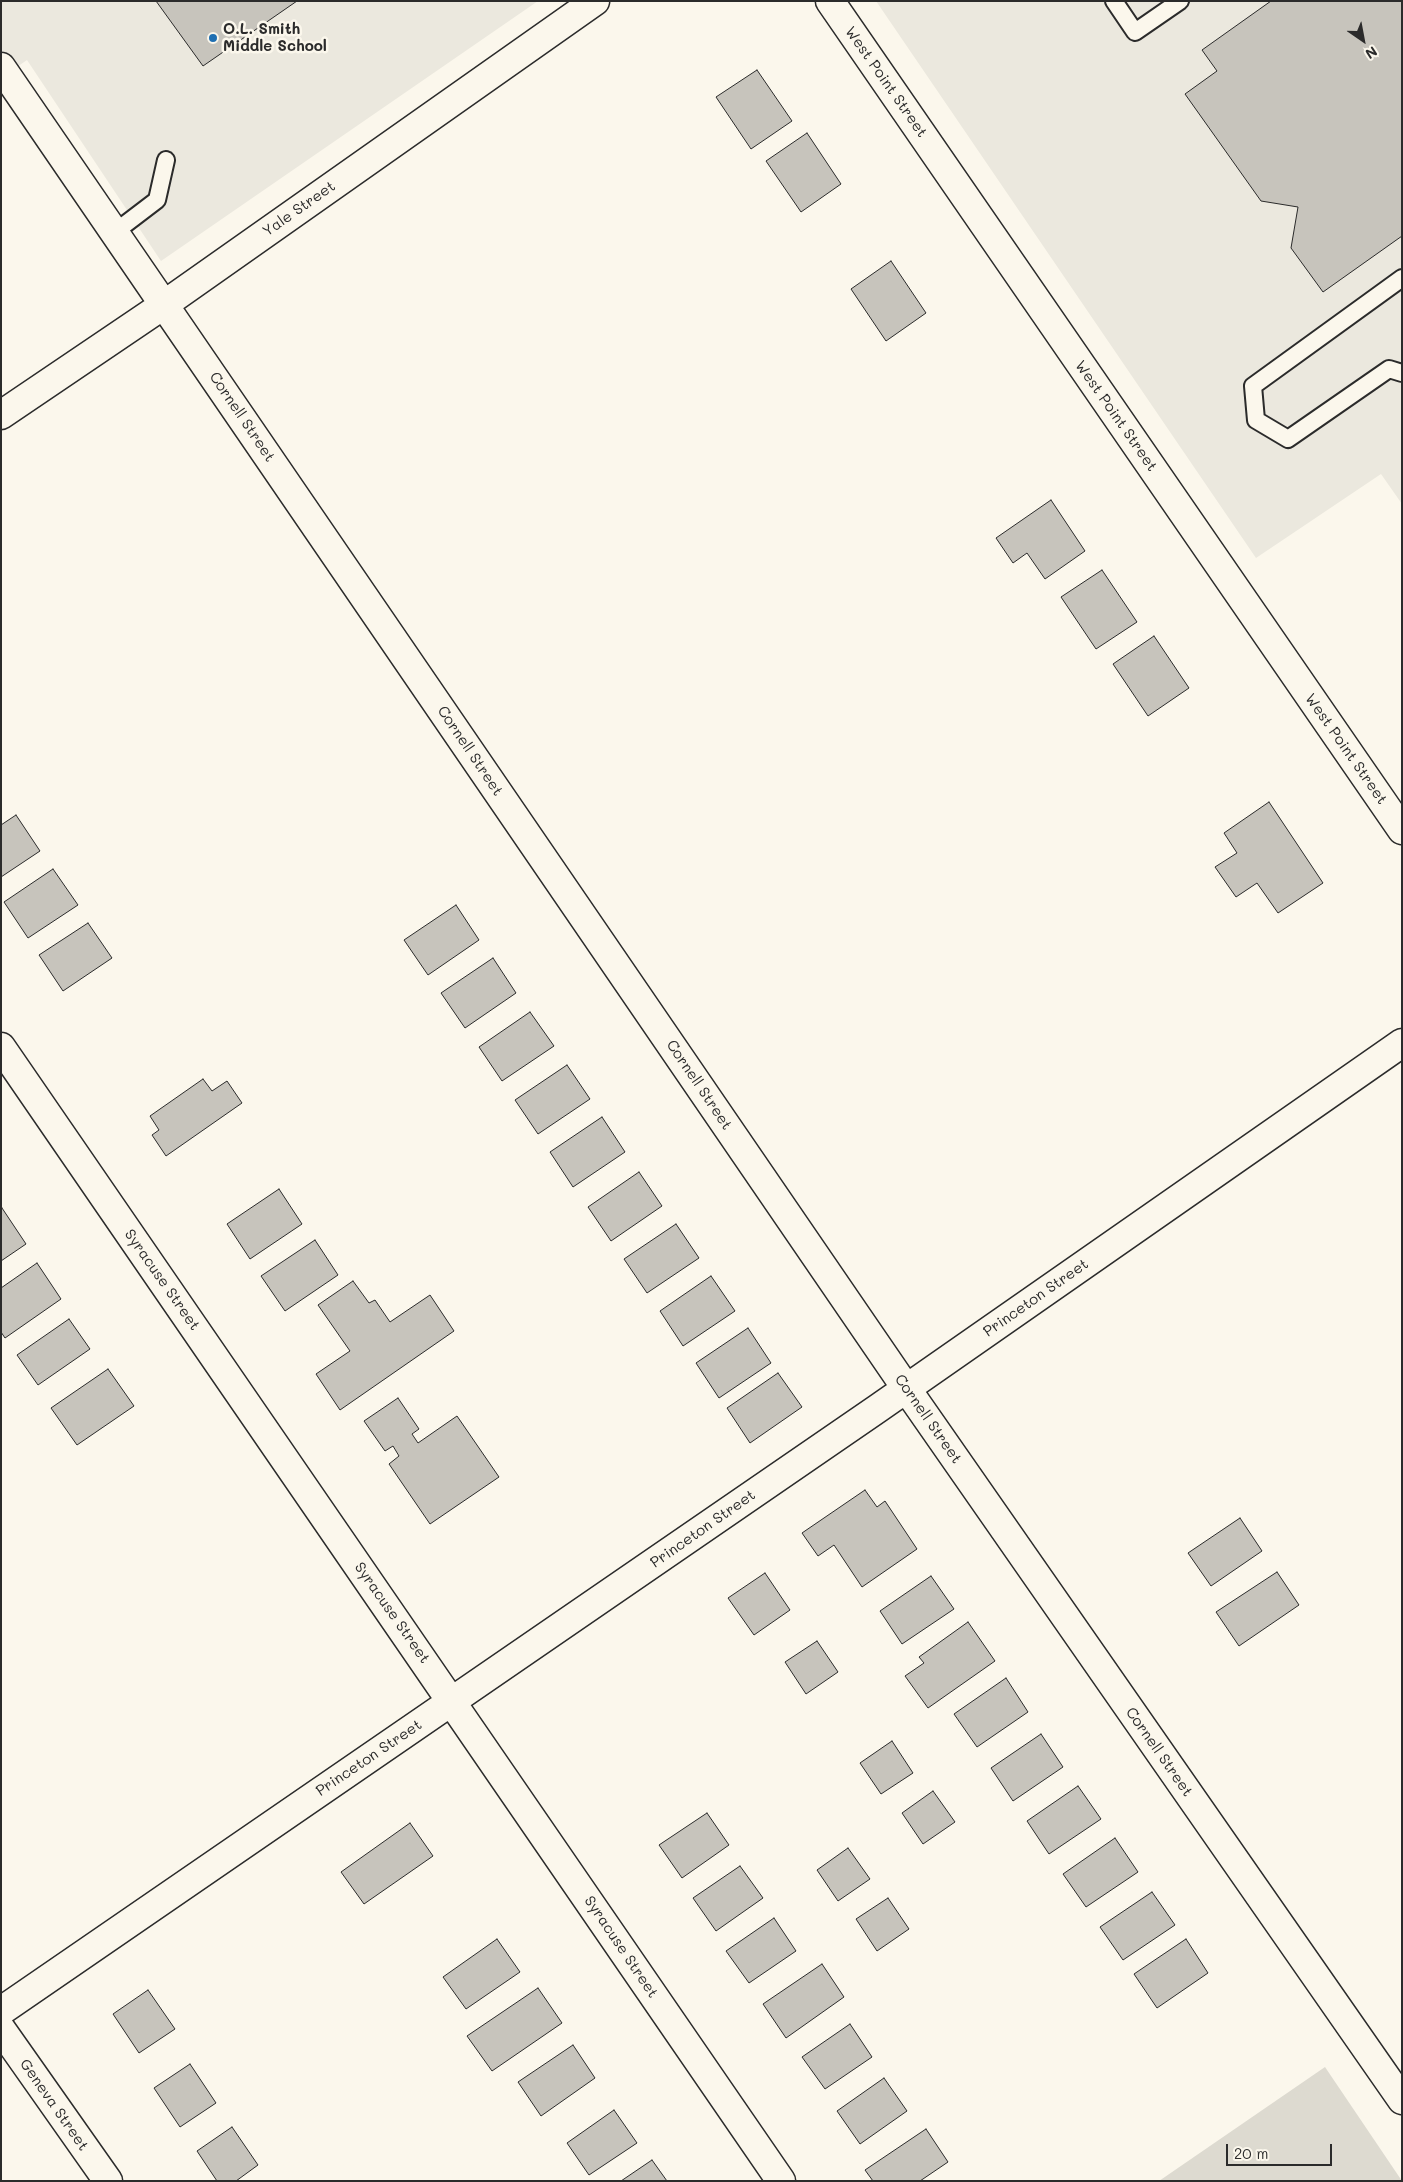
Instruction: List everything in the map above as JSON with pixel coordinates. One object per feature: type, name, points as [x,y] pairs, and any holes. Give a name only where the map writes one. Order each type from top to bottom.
[{"type":"street","name":"Yale Street","points":[[1,415],[165,304],[595,1]]},
{"type":"street","name":"West Point Street","points":[[830,1],[1402,830]]},
{"type":"street","name":"Cornell Street","points":[[1,67],[906,1388],[1402,2100]]},
{"type":"street","name":"Princeton Street","points":[[1,2011],[906,1388],[1402,1043]]},
{"type":"street","name":"Syracuse Street","points":[[1,1047],[782,2181]]},
{"type":"street","name":"Geneva Street","points":[[1,2029],[108,2181]]},
{"type":"lane","points":[[1114,1],[1135,32],[1180,1]]},
{"type":"lane","points":[[114,232],[157,200],[166,160]]},
{"type":"lane","points":[[1402,278],[1254,386],[1256,420],[1288,439],[1389,369],[1402,373]]},
{"type":"shaded area","points":[[1,1],[538,1],[161,261],[27,60],[1,78]]},
{"type":"shaded area","points":[[876,1],[1402,1],[1402,504],[1381,474],[1256,558]]},
{"type":"shaded area","points":[[1325,2067],[1402,2181],[1159,2181]]},
{"type":"building","name":"O.L. Smith Middle School","points":[[156,1],[297,1],[203,66]]},
{"type":"building","points":[[1271,1],[1402,1],[1402,236],[1323,292],[1291,248],[1298,207],[1261,201],[1185,94],[1217,71],[1202,50]]},
{"type":"building","points":[[757,70],[792,121],[751,149],[716,97]]},
{"type":"building","points":[[807,133],[841,184],[801,212],[766,161]]},
{"type":"building","points":[[891,261],[926,313],[886,341],[851,289]]},
{"type":"building","points":[[1051,500],[1085,551],[1045,579],[1027,553],[1013,563],[996,538]]},
{"type":"building","points":[[1102,570],[1137,622],[1096,649],[1061,597]]},
{"type":"building","points":[[1154,636],[1189,688],[1148,716],[1113,664]]},
{"type":"building","points":[[1269,802],[1323,883],[1278,913],[1257,883],[1236,897],[1215,867],[1237,853],[1224,833]]},
{"type":"building","points":[[16,815],[40,851],[1,877],[1,825]]},
{"type":"building","points":[[53,869],[78,905],[28,938],[4,902]]},
{"type":"building","points":[[456,905],[479,940],[428,975],[404,940]]},
{"type":"building","points":[[88,923],[112,958],[63,991],[39,955]]},
{"type":"building","points":[[493,958],[516,993],[465,1028],[441,993]]},
{"type":"building","points":[[530,1012],[554,1046],[502,1081],[479,1047]]},
{"type":"building","points":[[567,1065],[590,1099],[538,1134],[515,1100]]},
{"type":"building","points":[[203,1079],[212,1091],[227,1081],[242,1103],[166,1156],[152,1135],[159,1130],[150,1116]]},
{"type":"building","points":[[602,1117],[625,1152],[573,1187],[550,1152]]},
{"type":"building","points":[[639,1172],[662,1206],[611,1241],[588,1207]]},
{"type":"building","points":[[279,1189],[302,1224],[250,1259],[227,1224]]},
{"type":"building","points":[[1,1209],[26,1244],[1,1261]]},
{"type":"building","points":[[676,1224],[699,1258],[647,1293],[624,1259]]},
{"type":"building","points":[[315,1240],[338,1275],[285,1311],[261,1276]]},
{"type":"building","points":[[37,1263],[61,1299],[5,1338],[1,1332],[1,1288]]},
{"type":"building","points":[[711,1276],[735,1311],[683,1346],[660,1311]]},
{"type":"building","points":[[353,1281],[369,1303],[375,1300],[390,1322],[430,1295],[454,1331],[340,1410],[316,1374],[350,1351],[318,1305]]},
{"type":"building","points":[[69,1319],[90,1349],[38,1385],[17,1355]]},
{"type":"building","points":[[748,1328],[771,1363],[719,1398],[696,1363]]},
{"type":"building","points":[[108,1369],[134,1406],[77,1445],[51,1408]]},
{"type":"building","points":[[778,1373],[802,1407],[750,1443],[727,1408]]},
{"type":"building","points":[[398,1398],[419,1429],[412,1434],[418,1443],[457,1416],[499,1477],[430,1524],[389,1464],[399,1456],[393,1446],[385,1451],[364,1421]]},
{"type":"building","points":[[865,1490],[877,1507],[885,1501],[917,1549],[862,1587],[834,1545],[818,1556],[802,1533]]},
{"type":"building","points":[[1240,1518],[1262,1551],[1211,1586],[1188,1553]]},
{"type":"building","points":[[1277,1572],[1299,1605],[1239,1646],[1216,1612]]},
{"type":"building","points":[[765,1573],[790,1610],[754,1635],[728,1598]]},
{"type":"building","points":[[931,1576],[954,1609],[902,1644],[880,1611]]},
{"type":"building","points":[[968,1622],[995,1661],[928,1708],[905,1676],[924,1663],[919,1657]]},
{"type":"building","points":[[817,1641],[838,1672],[806,1694],[785,1662]]},
{"type":"building","points":[[1006,1678],[1028,1712],[977,1747],[954,1714]]},
{"type":"building","points":[[1041,1734],[1063,1767],[1013,1801],[991,1768]]},
{"type":"building","points":[[892,1741],[913,1773],[881,1794],[860,1763]]},
{"type":"building","points":[[1078,1786],[1101,1819],[1049,1854],[1027,1821]]},
{"type":"building","points":[[933,1791],[955,1822],[923,1844],[902,1813]]},
{"type":"building","points":[[707,1813],[729,1845],[682,1878],[659,1845]]},
{"type":"building","points":[[410,1823],[433,1856],[364,1904],[341,1872]]},
{"type":"building","points":[[1115,1838],[1138,1872],[1086,1907],[1063,1874]]},
{"type":"building","points":[[848,1848],[870,1879],[838,1901],[817,1870]]},
{"type":"building","points":[[740,1866],[763,1898],[716,1931],[693,1898]]},
{"type":"building","points":[[1152,1892],[1175,1925],[1123,1960],[1100,1927]]},
{"type":"building","points":[[888,1898],[909,1929],[877,1951],[856,1919]]},
{"type":"building","points":[[774,1918],[796,1951],[749,1983],[726,1951]]},
{"type":"building","points":[[497,1939],[520,1972],[466,2009],[443,1977]]},
{"type":"building","points":[[1186,1939],[1208,1973],[1157,2008],[1134,1974]]},
{"type":"building","points":[[822,1964],[844,1997],[786,2038],[763,2004]]},
{"type":"building","points":[[538,1988],[562,2023],[492,2071],[467,2036]]},
{"type":"building","points":[[148,1990],[175,2029],[139,2053],[113,2014]]},
{"type":"building","points":[[850,2024],[872,2057],[825,2089],[802,2057]]},
{"type":"building","points":[[573,2045],[595,2078],[541,2116],[518,2082]]},
{"type":"building","points":[[190,2064],[216,2103],[180,2127],[154,2088]]},
{"type":"building","points":[[884,2078],[907,2111],[860,2144],[837,2111]]},
{"type":"building","points":[[614,2110],[637,2143],[589,2175],[567,2143]]},
{"type":"building","points":[[232,2127],[258,2165],[236,2181],[217,2181],[197,2151]]},
{"type":"building","points":[[926,2129],[948,2162],[920,2181],[873,2181],[865,2170]]},
{"type":"building","points":[[652,2160],[667,2181],[621,2181]]},
{"type":"place","name":"O.L. Smith Middle School","points":[[213,38]]}]
